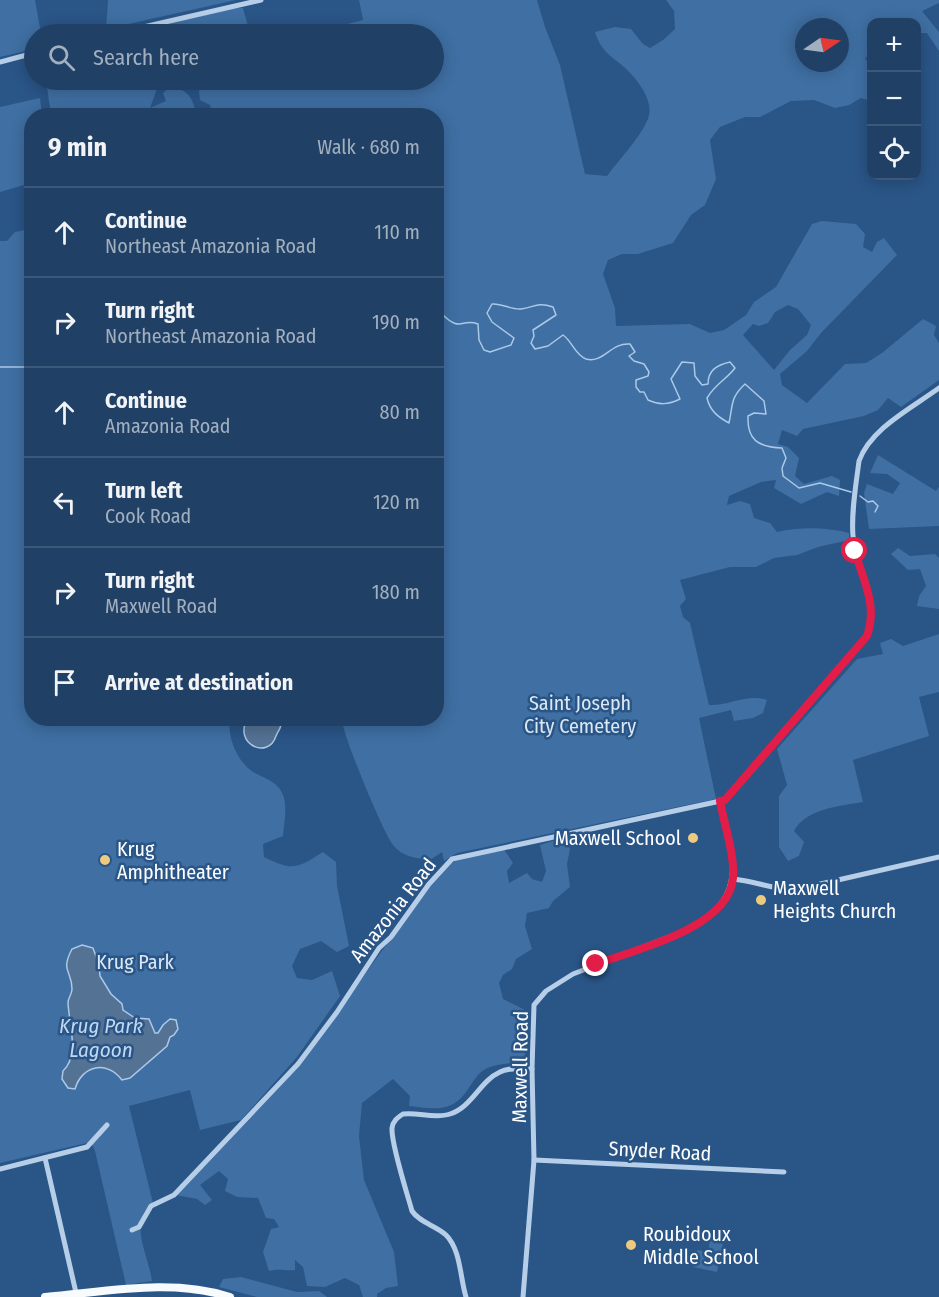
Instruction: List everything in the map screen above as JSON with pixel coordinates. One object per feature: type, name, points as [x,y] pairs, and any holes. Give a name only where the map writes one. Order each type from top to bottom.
[{"type":"main road","points":[[45,1297],[77,1296],[145,1288],[203,1291],[230,1297]]},
{"type":"street","points":[[157,24],[261,0]]},
{"type":"street","points":[[0,62],[24,56]]},
{"type":"street","points":[[939,388],[882,430],[862,452],[857,474],[853,534],[855,551],[869,593],[873,614],[867,636],[766,754],[725,800],[720,801],[733,879],[752,880],[772,888],[794,890],[939,856]]},
{"type":"street","name":"Amazonia Road","points":[[132,1230],[139,1227],[151,1206],[174,1195],[298,1064],[337,1012],[379,948],[391,937],[429,884],[452,859],[720,801]]},
{"type":"street","name":"Maxwell Road","points":[[523,1297],[534,1160],[532,1069],[534,1005],[546,991],[573,974],[702,922],[721,905],[733,879]]},
{"type":"street","points":[[466,1297],[451,1242],[411,1211],[394,1144],[392,1126],[403,1114],[438,1116],[450,1114],[465,1106],[499,1072],[532,1069]]},
{"type":"street","points":[[0,1169],[87,1147],[107,1125]]},
{"type":"street","points":[[45,1158],[77,1296]]},
{"type":"street","name":"Snyder Road","points":[[534,1160],[784,1172]]},
{"type":"green space","points":[[0,0],[35,0],[39,24],[24,24],[24,51],[0,57]]},
{"type":"green space","points":[[108,0],[236,0],[128,24],[106,24]]},
{"type":"green space","name":"Saint Joseph City Cemetery","points":[[359,0],[537,0],[560,65],[585,174],[607,176],[643,129],[650,108],[646,95],[638,82],[603,48],[595,32],[615,27],[631,29],[643,44],[650,48],[675,29],[674,11],[666,0],[939,0],[939,3],[922,11],[939,32],[939,51],[927,33],[921,33],[921,18],[867,18],[867,57],[865,58],[867,61],[867,100],[861,98],[849,105],[835,108],[814,100],[791,101],[760,117],[745,117],[720,127],[710,140],[716,179],[705,205],[691,215],[673,243],[638,254],[622,254],[608,260],[603,274],[615,308],[616,326],[690,324],[710,333],[724,330],[746,315],[754,302],[776,287],[812,224],[822,221],[856,224],[865,234],[863,247],[872,252],[877,242],[884,238],[897,255],[821,333],[807,351],[780,374],[782,385],[807,403],[845,364],[866,363],[882,353],[923,319],[936,326],[934,335],[939,343],[939,380],[901,407],[888,398],[878,410],[864,416],[803,429],[797,436],[782,430],[778,444],[788,447],[799,458],[795,476],[804,484],[832,476],[840,480],[839,496],[827,492],[801,504],[774,488],[776,480],[761,482],[729,496],[727,505],[740,501],[750,504],[754,518],[770,523],[777,532],[803,529],[831,530],[849,533],[849,540],[818,547],[797,555],[774,558],[756,567],[730,567],[680,580],[686,599],[680,606],[683,617],[690,623],[709,705],[753,698],[767,700],[763,713],[753,718],[734,721],[731,710],[699,718],[716,799],[457,853],[444,861],[442,852],[430,860],[414,858],[393,845],[364,783],[344,726],[444,726],[444,108],[211,108],[210,105],[200,100],[199,91],[444,90],[444,24],[347,24],[363,20]],"holes":[[[788,305],[798,309],[811,325],[807,335],[790,350],[774,370],[743,335],[753,324],[759,326],[768,323],[775,312]]]},
{"type":"green space","points":[[243,8],[247,24],[165,24]]},
{"type":"green space","points":[[47,90],[156,90],[150,108],[50,108]]},
{"type":"green space","points":[[166,90],[182,90],[192,100],[195,108],[150,108],[166,101],[163,93]]},
{"type":"green space","points":[[40,98],[41,108],[24,108],[24,185],[0,192],[0,107]]},
{"type":"green space","name":"Krug Park","points":[[24,230],[24,726],[229,726],[234,748],[242,762],[253,772],[276,785],[284,798],[283,836],[263,844],[264,857],[282,865],[294,866],[323,852],[336,862],[337,886],[349,946],[337,952],[321,941],[300,949],[292,966],[297,978],[312,980],[332,971],[340,996],[297,1057],[241,1120],[200,1130],[190,1090],[129,1106],[153,1203],[145,1210],[140,1229],[152,1281],[126,1285],[91,1142],[0,1163],[0,241],[7,241],[15,232]]},
{"type":"green space","points":[[878,455],[936,491],[939,487],[939,526],[869,529],[864,493],[867,484],[893,494],[900,483],[887,474],[870,473]]},
{"type":"green space","points":[[898,548],[910,556],[935,554],[939,558],[939,609],[917,606],[919,596],[926,586],[920,569],[908,570],[891,554]]},
{"type":"green space","points":[[939,634],[939,692],[919,697],[929,736],[853,760],[863,802],[824,810],[806,818],[794,831],[804,842],[799,856],[788,861],[779,847],[779,796],[787,785],[777,749],[857,659],[883,654],[880,643],[891,639],[903,646]]},
{"type":"green space","points":[[565,837],[570,849],[567,864],[570,887],[553,901],[549,908],[527,913],[525,926],[532,949],[516,959],[512,969],[503,975],[499,983],[503,999],[527,1011],[525,1056],[520,1062],[484,1070],[463,1096],[445,1107],[409,1106],[410,1096],[393,1079],[362,1103],[359,1136],[364,1180],[394,1252],[398,1286],[386,1288],[377,1294],[377,1297],[363,1297],[359,1285],[345,1278],[325,1287],[307,1286],[303,1267],[295,1260],[295,1270],[269,1271],[263,1252],[271,1229],[279,1227],[274,1219],[266,1218],[258,1198],[237,1197],[225,1191],[228,1179],[219,1171],[200,1185],[212,1200],[205,1205],[197,1199],[176,1195],[300,1063],[427,889],[452,862],[503,848],[513,863],[507,871],[509,883],[527,873],[532,879],[542,882],[546,871],[540,845]]},
{"type":"green space","points":[[711,1235],[724,1238],[717,1272],[693,1267],[697,1250],[708,1252]]},
{"type":"green space","points":[[241,1277],[297,1292],[319,1291],[327,1297],[257,1297],[219,1287],[223,1279]]},
{"type":"water","points":[[280,726],[272,743],[259,748],[248,741],[244,735],[244,727]]},
{"type":"water","name":"Krug Park Lagoon","points":[[82,945],[93,948],[100,976],[111,994],[122,1004],[123,1010],[135,1018],[149,1019],[155,1033],[158,1033],[170,1019],[176,1020],[178,1029],[170,1037],[167,1046],[130,1078],[122,1080],[109,1070],[96,1068],[83,1075],[75,1089],[68,1088],[62,1079],[63,1071],[71,1057],[72,1048],[68,1003],[72,983],[67,962],[72,949]]},
{"type":"waterway","points":[[444,316],[457,324],[478,324],[479,340],[484,350],[490,352],[511,345],[514,338],[492,322],[487,313],[492,304],[517,309],[540,305],[553,307],[556,315],[533,330],[534,336],[531,343],[535,349],[548,346],[563,335],[582,357],[592,360],[618,346],[630,344],[635,352],[629,356],[634,361],[644,364],[649,372],[648,376],[636,380],[636,387],[640,392],[644,392],[648,400],[660,403],[680,399],[671,379],[682,362],[694,363],[695,376],[702,385],[708,384],[708,379],[714,369],[730,362],[735,368],[707,398],[715,413],[729,423],[734,398],[745,384],[764,401],[766,414],[754,413],[748,416],[752,436],[760,444],[782,448],[786,458],[782,468],[783,476],[799,488],[820,483],[851,492]]},
{"type":"waterway","points":[[0,367],[24,367]]},
{"type":"waterway","points":[[860,496],[868,502],[873,501],[878,506],[875,512]]},
{"type":"place","name":"Maxwell School","points":[[693,838]]},
{"type":"place","name":"Krug Amphitheater","points":[[105,860]]},
{"type":"place","name":"Maxwell Heights Church","points":[[761,900]]},
{"type":"place","name":"Roubidoux Middle School","points":[[631,1245]]},
{"type":"route","points":[[596,964],[687,930],[702,922],[721,905],[733,876],[720,801],[725,800],[860,646],[872,623],[873,614],[869,593],[855,551]]}]
